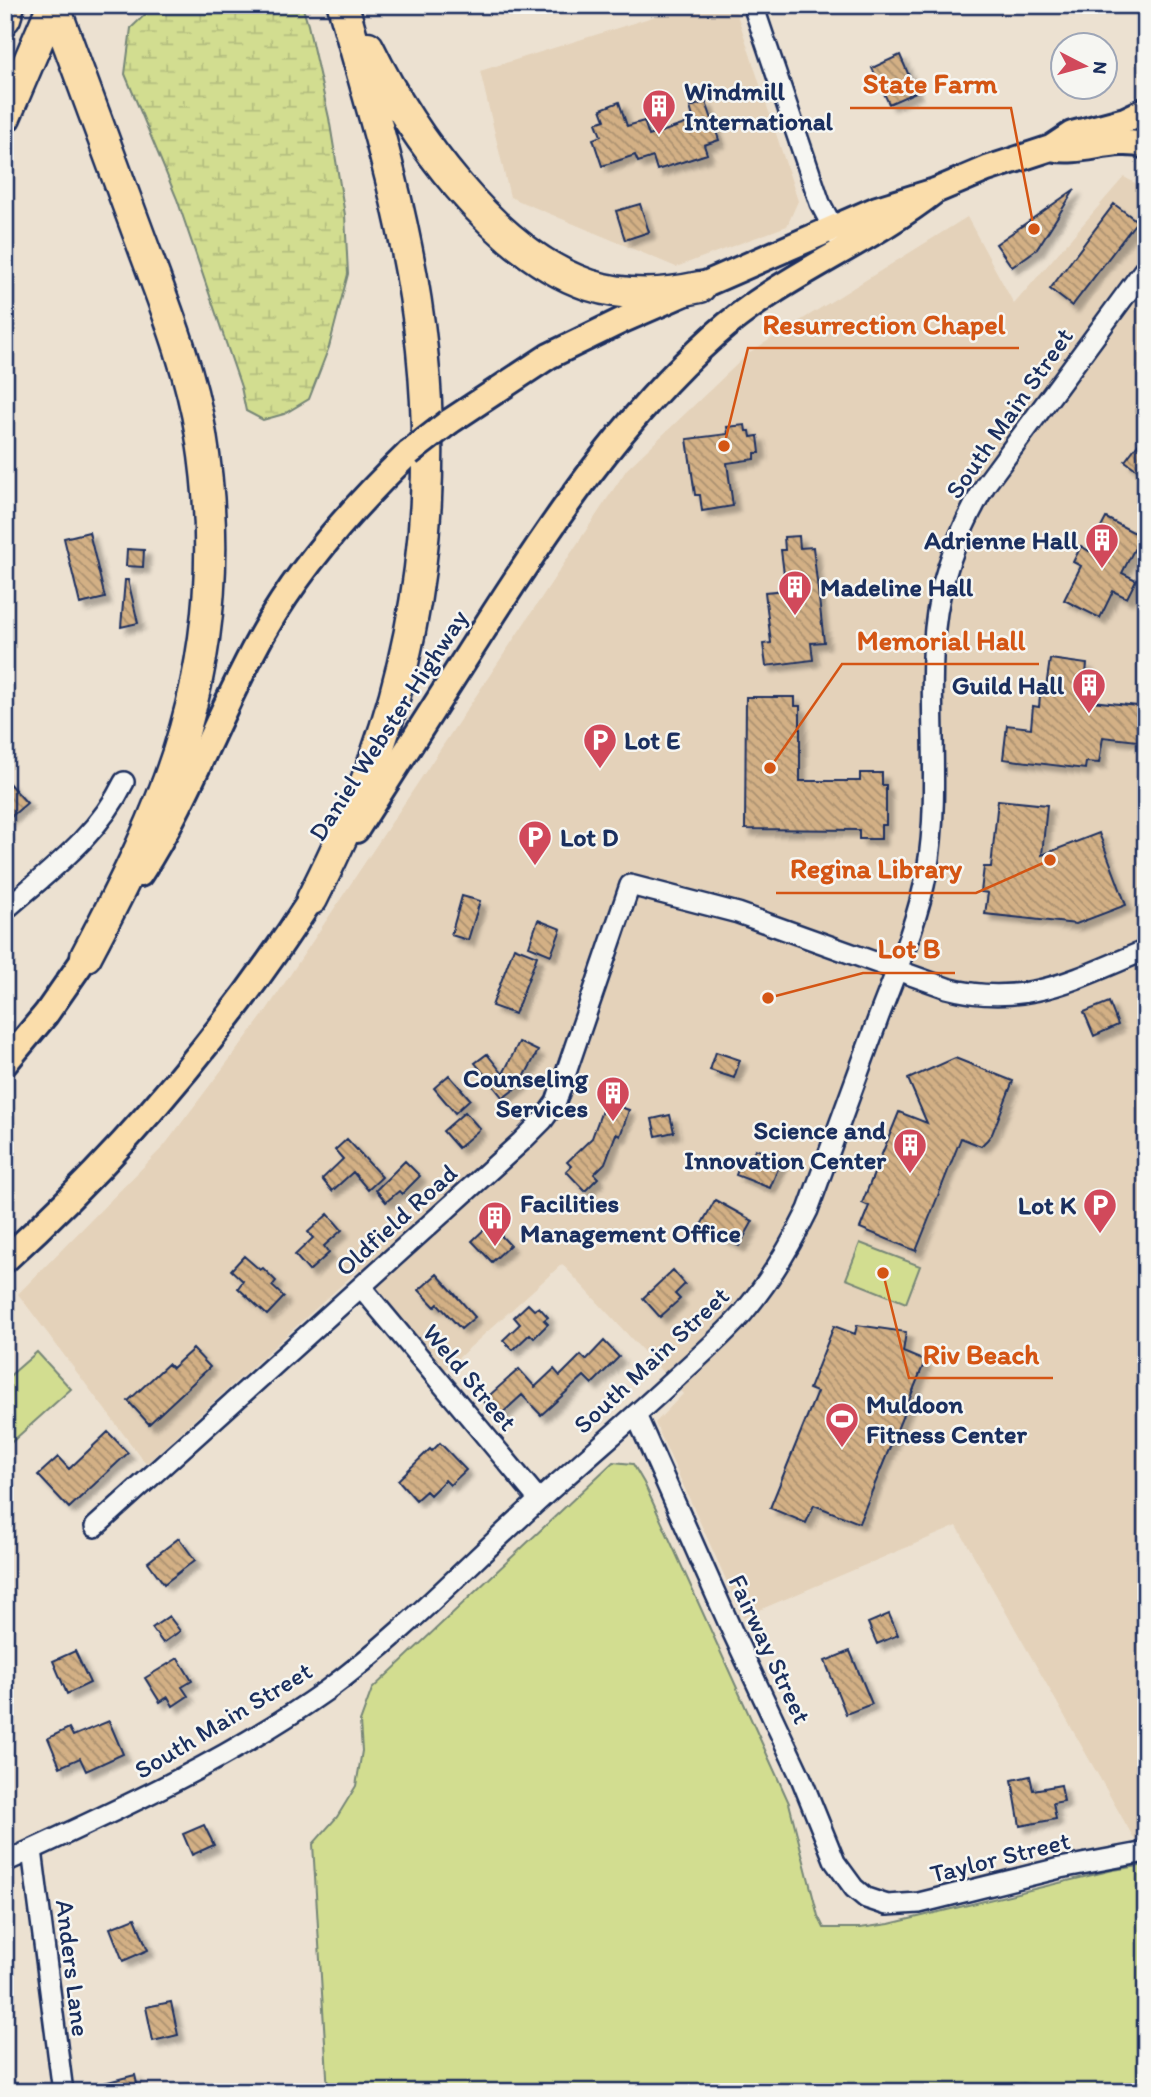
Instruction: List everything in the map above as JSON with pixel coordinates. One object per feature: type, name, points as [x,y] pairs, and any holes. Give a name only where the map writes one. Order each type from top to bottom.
[{"type":"highway","points":[[5,18],[9,5]]},
{"type":"highway","points":[[5,117],[54,5]]},
{"type":"highway","points":[[54,5],[187,372],[202,442],[210,536],[205,634],[185,731],[145,837],[86,956]]},
{"type":"highway","points":[[312,899],[353,814],[388,716],[416,602],[427,507],[426,410],[419,323],[410,266],[388,169],[342,5]]},
{"type":"highway","points":[[349,5],[386,82],[419,137],[466,195],[521,245],[570,276],[609,290],[647,294],[700,286]]},
{"type":"main road","points":[[5,1063],[46,1014],[169,826],[238,681],[284,597],[348,516],[410,453],[449,422],[564,348],[700,286],[839,239],[892,203],[935,191],[996,165],[1051,148],[1072,134],[1125,120],[1146,110]]},
{"type":"main road","points":[[1051,148],[1074,150],[1127,142],[1146,146]]},
{"type":"main road","name":"Daniel Webster Highway","points":[[5,1260],[80,1190],[157,1106],[234,1010],[312,899],[521,570],[616,439],[667,380],[717,333],[839,239]]},
{"type":"street","points":[[752,5],[820,203],[839,239]]},
{"type":"street","name":"South Main Street","points":[[5,1862],[148,1796],[195,1771],[247,1742],[328,1689],[403,1626],[712,1345],[742,1313],[785,1253],[808,1210],[898,969],[921,896],[930,852],[933,807],[935,628],[949,564],[965,523],[986,484],[1146,267]]},
{"type":"street","points":[[5,910],[74,850],[95,828],[124,782]]},
{"type":"street","name":"Oldfield Road","points":[[95,1527],[543,1120],[556,1102],[630,885],[738,913],[898,969]]},
{"type":"street","points":[[898,969],[962,993],[1011,996],[1049,988],[1146,950]]},
{"type":"street","name":"Weld Street","points":[[361,1287],[539,1500]]},
{"type":"street","name":"Fairway Street","points":[[636,1415],[732,1632],[801,1778],[835,1862],[845,1877],[866,1898]]},
{"type":"street","name":"Anders Lane","points":[[33,1850],[63,2092]]},
{"type":"street","name":"Taylor Street","points":[[866,1898],[887,1905],[919,1903],[1060,1868],[1146,1852]]},
{"type":"shaded area","points":[[691,5],[734,5],[798,201],[787,226],[676,267],[510,197],[480,71]]},
{"type":"shaded area","points":[[1124,177],[1146,189],[1146,1840],[1136,1842],[957,1526],[743,1617],[655,1423],[683,1394],[562,1264],[445,1370],[358,1270],[146,1464],[18,1294],[164,1146],[264,1014],[627,469],[750,352],[967,217],[1014,304]]},
{"type":"green space","points":[[155,5],[302,5],[329,118],[345,215],[348,274],[329,347],[309,399],[284,414],[263,420],[246,411],[241,387],[177,199],[125,74],[131,28]]},
{"type":"green space","points":[[860,1243],[920,1266],[906,1303],[846,1279]]},
{"type":"green space","points":[[37,1352],[71,1389],[5,1448],[5,1380]]},
{"type":"green space","points":[[613,1462],[633,1464],[644,1483],[789,1803],[818,1916],[824,1928],[860,1928],[889,1924],[1113,1870],[1146,1865],[1146,2092],[1044,2092],[1043,2088],[1024,2083],[876,2092],[328,2092],[313,1844],[337,1817],[356,1786],[362,1751],[360,1722],[372,1689]]},
{"type":"building","points":[[900,55],[916,92],[889,104],[872,68]]},
{"type":"building","name":"Windmill International","points":[[619,102],[627,126],[644,121],[649,136],[694,121],[690,107],[706,102],[719,140],[704,145],[707,154],[657,170],[653,157],[638,162],[635,155],[602,166],[593,139],[601,136],[596,123],[605,120],[601,109]]},
{"type":"building","points":[[1075,189],[1037,249],[1012,267],[996,244]]},
{"type":"building","points":[[640,204],[649,232],[625,240],[616,211]]},
{"type":"building","points":[[1114,204],[1137,221],[1072,306],[1050,289]]},
{"type":"building","points":[[745,425],[751,437],[758,436],[760,453],[755,453],[755,459],[727,463],[733,506],[702,511],[700,495],[695,495],[687,439],[728,434],[727,427]]},
{"type":"building","points":[[1146,433],[1146,476],[1125,461]]},
{"type":"building","name":"Adrienne Hall","points":[[1106,518],[1141,536],[1122,573],[1136,580],[1127,598],[1113,591],[1100,618],[1064,600],[1081,566],[1073,562],[1081,546],[1089,551]]},
{"type":"building","points":[[89,532],[105,598],[80,604],[64,538]]},
{"type":"building","name":"Madeline Hall","points":[[799,536],[800,548],[813,547],[824,642],[811,643],[813,660],[766,666],[763,644],[771,643],[765,592],[786,590],[781,550],[785,550],[784,537]]},
{"type":"building","points":[[127,549],[144,550],[143,567],[126,566]]},
{"type":"building","points":[[125,580],[128,580],[138,623],[121,627]]},
{"type":"building","name":"Guild Hall","points":[[1050,659],[1087,664],[1083,700],[1146,707],[1146,742],[1103,737],[1099,763],[1086,762],[1085,769],[1003,759],[1007,725],[1031,728],[1033,706],[1039,707],[1040,695],[1045,695]]},
{"type":"building","points":[[746,697],[795,697],[795,706],[800,706],[800,781],[860,781],[860,773],[882,773],[882,785],[886,785],[886,825],[881,825],[881,839],[859,839],[859,830],[745,829]]},
{"type":"building","points":[[5,779],[27,803],[5,822]]},
{"type":"building","points":[[998,800],[1047,805],[1042,855],[1099,833],[1126,905],[1076,924],[985,914],[988,893],[981,892],[984,867],[991,867]]},
{"type":"building","points":[[462,896],[480,901],[468,940],[451,935]]},
{"type":"building","points":[[538,920],[561,929],[551,955],[529,946]]},
{"type":"building","points":[[514,947],[537,956],[515,1014],[492,1006]]},
{"type":"building","points":[[1109,1002],[1118,1025],[1094,1036],[1084,1012]]},
{"type":"building","points":[[519,1042],[538,1051],[520,1085],[503,1098],[475,1063],[487,1054],[503,1074]]},
{"type":"building","points":[[716,1052],[740,1060],[734,1078],[710,1070]]},
{"type":"building","name":"Science and Innovation Center","points":[[955,1058],[1013,1081],[992,1134],[987,1140],[981,1146],[961,1138],[916,1251],[860,1228],[869,1206],[862,1203],[899,1112],[927,1123],[908,1079]]},
{"type":"building","points":[[449,1075],[470,1099],[455,1113],[434,1088]]},
{"type":"building","points":[[605,1102],[629,1110],[620,1136],[616,1134],[605,1163],[594,1174],[598,1178],[585,1191],[566,1171],[571,1166],[567,1162],[592,1138]]},
{"type":"building","points":[[465,1112],[480,1129],[458,1148],[443,1131]]},
{"type":"building","points":[[670,1115],[674,1132],[656,1136],[652,1119]]},
{"type":"building","points":[[347,1139],[382,1177],[368,1190],[353,1172],[332,1191],[322,1179],[343,1159],[335,1150]]},
{"type":"building","points":[[755,1149],[782,1159],[770,1188],[736,1175],[742,1159],[750,1162]]},
{"type":"building","points":[[405,1161],[420,1176],[402,1194],[399,1191],[386,1202],[376,1190]]},
{"type":"building","points":[[715,1200],[753,1221],[739,1246],[701,1225]]},
{"type":"building","points":[[328,1214],[342,1230],[324,1246],[329,1253],[309,1271],[295,1255],[313,1238],[308,1232]]},
{"type":"building","name":"Facilities Management Office","points":[[490,1224],[510,1245],[492,1262],[472,1241]]},
{"type":"building","points":[[244,1256],[260,1270],[263,1268],[276,1281],[272,1286],[284,1297],[267,1315],[238,1288],[243,1281],[231,1270]]},
{"type":"building","points":[[673,1270],[685,1284],[675,1294],[680,1299],[660,1317],[643,1298]]},
{"type":"building","points":[[437,1274],[475,1317],[461,1329],[438,1304],[435,1307],[419,1290]]},
{"type":"building","points":[[528,1304],[534,1310],[539,1307],[548,1317],[544,1320],[548,1324],[534,1338],[530,1334],[513,1350],[503,1340],[520,1324],[514,1317]]},
{"type":"building","name":"Muldoon Fitness Center","points":[[857,1325],[906,1332],[903,1352],[925,1361],[859,1523],[814,1505],[806,1523],[770,1508],[817,1392],[809,1389],[834,1326],[855,1334]]},
{"type":"building","points":[[604,1341],[619,1357],[592,1384],[584,1376],[541,1415],[522,1395],[498,1417],[483,1401],[519,1369],[535,1387],[554,1369],[560,1376],[581,1355],[586,1360]]},
{"type":"building","points":[[193,1349],[210,1367],[149,1424],[128,1401],[168,1364],[172,1368]]},
{"type":"building","points":[[108,1432],[128,1453],[69,1508],[38,1475],[58,1457],[69,1469]]},
{"type":"building","points":[[440,1443],[466,1470],[450,1485],[445,1480],[430,1495],[426,1491],[416,1500],[398,1480],[430,1449],[432,1451]]},
{"type":"building","points":[[179,1538],[195,1560],[164,1584],[148,1562]]},
{"type":"building","points":[[889,1614],[898,1635],[877,1644],[868,1623]]},
{"type":"building","points":[[169,1616],[180,1631],[163,1643],[152,1628]]},
{"type":"building","points":[[75,1651],[90,1683],[67,1694],[53,1661]]},
{"type":"building","points":[[850,1651],[872,1704],[846,1714],[825,1661]]},
{"type":"building","points":[[178,1658],[192,1681],[182,1687],[188,1696],[173,1706],[168,1697],[160,1702],[145,1678]]},
{"type":"building","points":[[109,1721],[123,1754],[86,1771],[80,1758],[60,1767],[48,1738],[69,1728],[73,1736]]},
{"type":"building","points":[[1030,1776],[1033,1790],[1061,1785],[1064,1801],[1053,1803],[1056,1819],[1020,1826],[1012,1780]]},
{"type":"building","points":[[204,1825],[214,1845],[192,1855],[183,1834]]},
{"type":"building","points":[[135,1918],[148,1950],[123,1961],[110,1928]]},
{"type":"building","points":[[171,2002],[178,2035],[153,2041],[146,2007]]},
{"type":"building","points":[[135,2075],[139,2092],[89,2092],[88,2087]]},
{"type":"place","name":"Windmill International","points":[[659,136]]},
{"type":"place","name":"State Farm","points":[[1034,229]]},
{"type":"place","name":"Resurrection Chapel","points":[[724,446]]},
{"type":"place","name":"Adrienne Hall","points":[[1102,570]]},
{"type":"place","name":"Madeline Hall","points":[[795,617]]},
{"type":"place","name":"Guild Hall","points":[[1089,715]]},
{"type":"place","name":"Memorial Hall","points":[[770,768]]},
{"type":"place","name":"Lot E","points":[[600,770]]},
{"type":"place","name":"Regina Library","points":[[1050,860]]},
{"type":"place","name":"Lot D","points":[[535,867]]},
{"type":"place","name":"Lot B","points":[[768,998]]},
{"type":"place","name":"Counseling Services","points":[[613,1123]]},
{"type":"place","name":"Science and Innovation Center","points":[[910,1175]]},
{"type":"place","name":"Lot K","points":[[1100,1235]]},
{"type":"place","name":"Facilities Management Office","points":[[495,1248]]},
{"type":"place","name":"Riv Beach","points":[[883,1273]]},
{"type":"place","name":"Muldoon Fitness Center","points":[[842,1449]]}]
